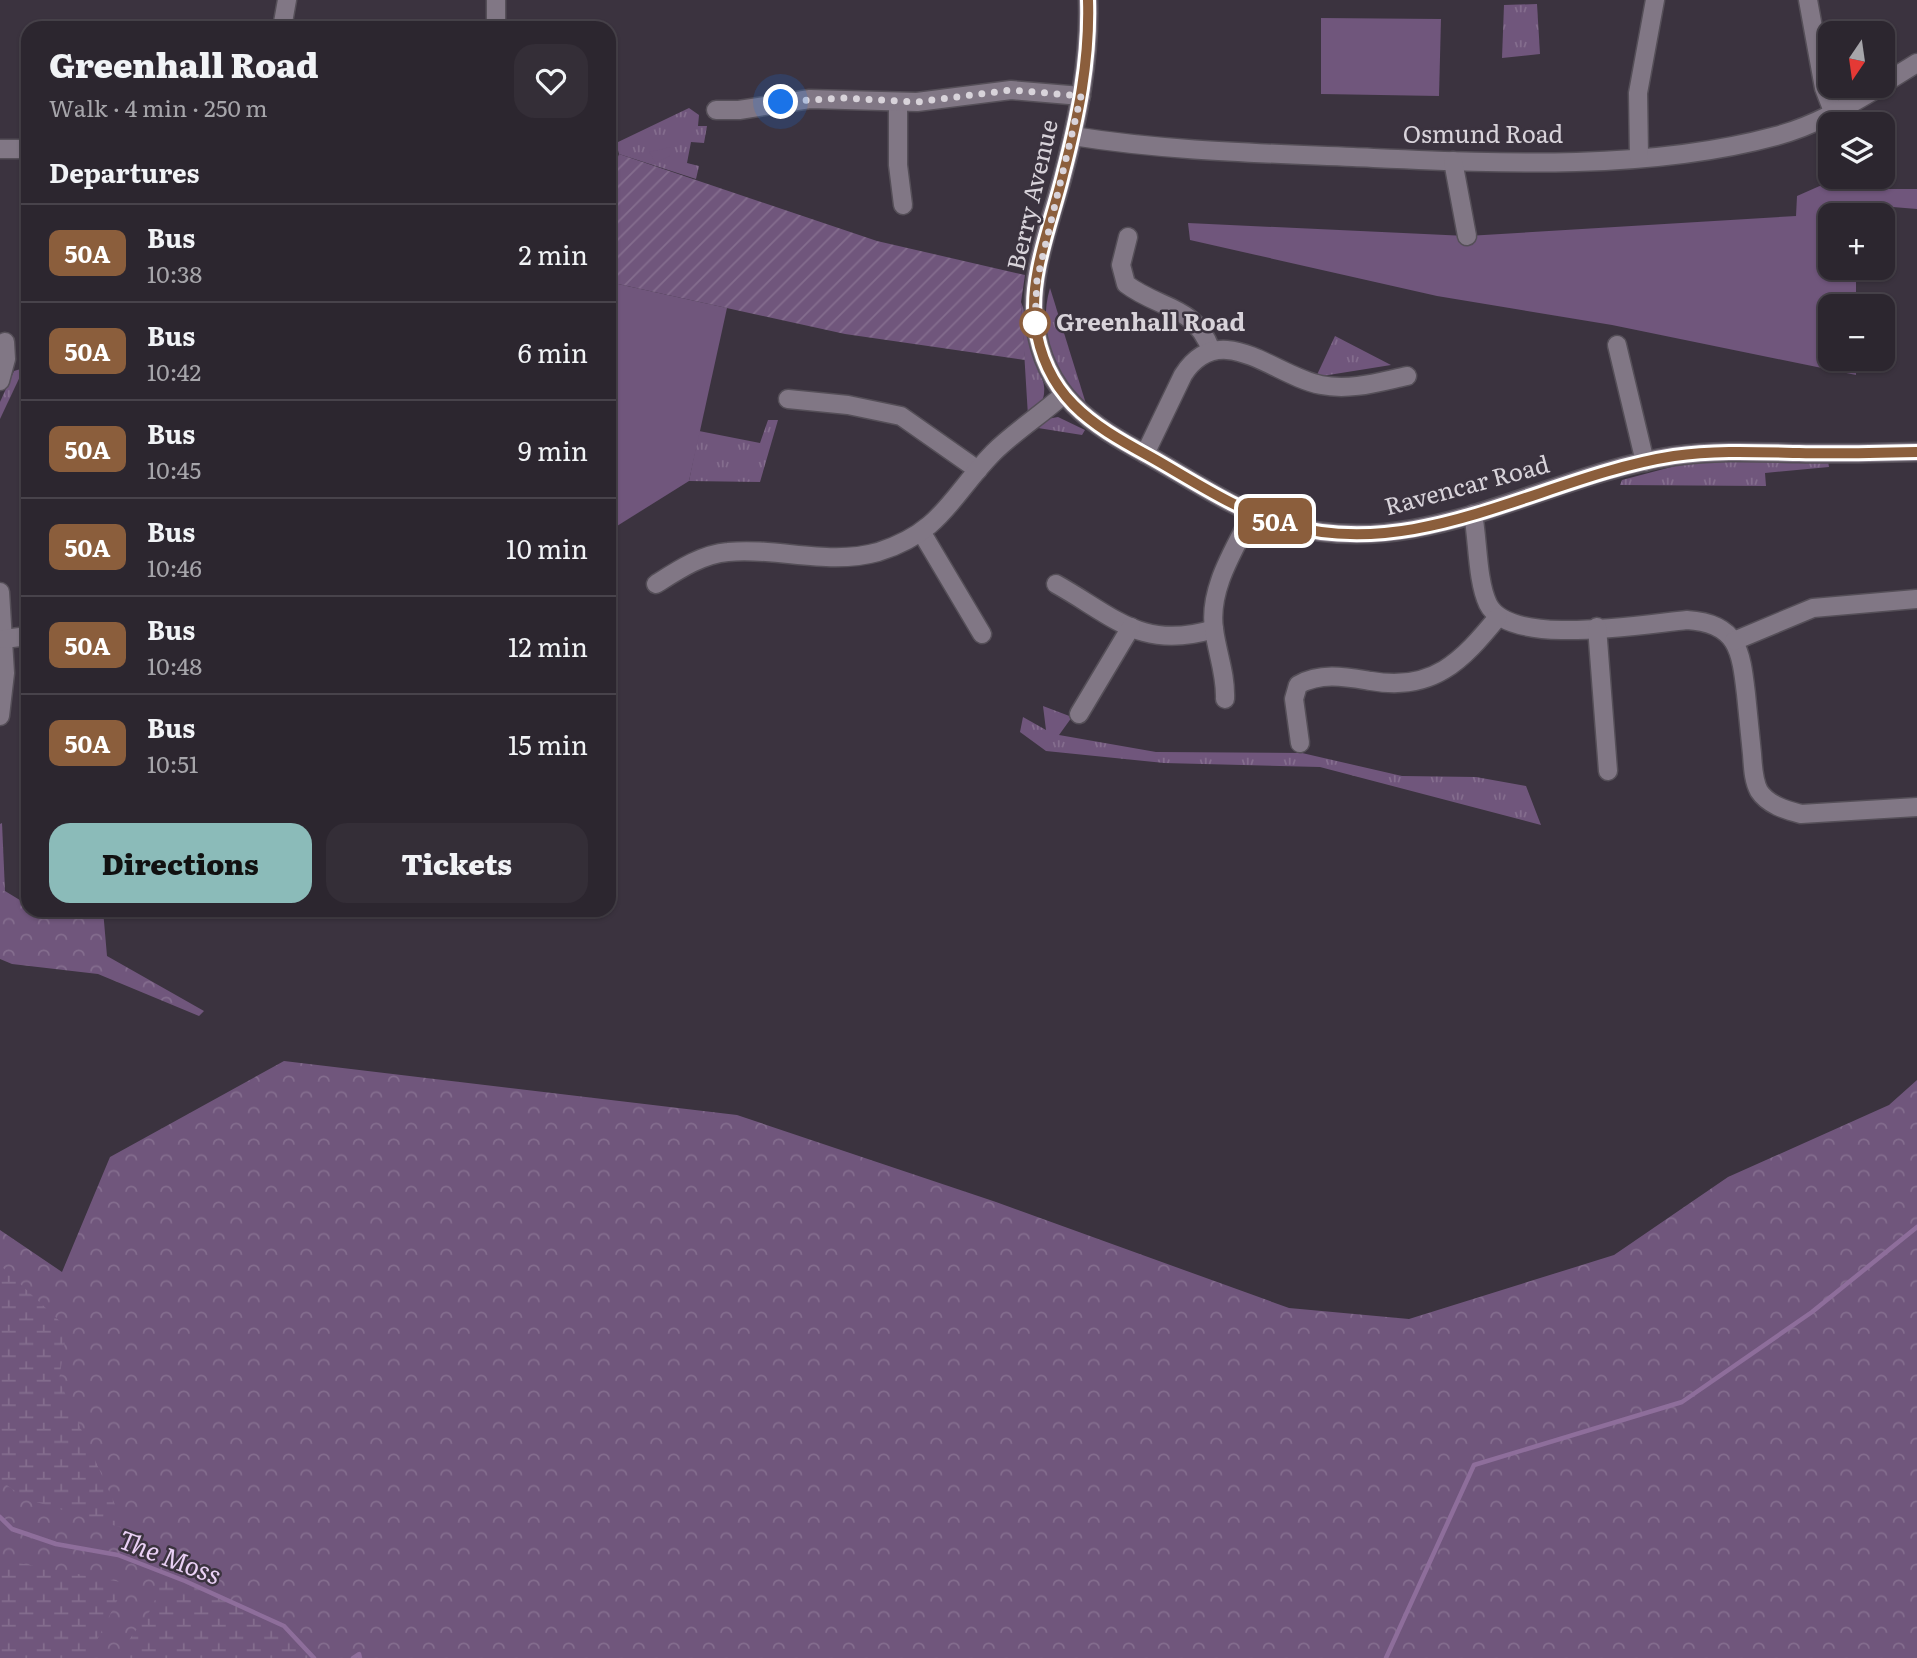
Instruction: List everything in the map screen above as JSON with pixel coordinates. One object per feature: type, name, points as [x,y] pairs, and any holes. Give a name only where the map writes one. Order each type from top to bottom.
[{"type":"street","points":[[283,21],[287,0]]},
{"type":"street","points":[[496,0],[496,21]]},
{"type":"street","name":"Berry Avenue","points":[[1063,395],[1044,360],[1034,302],[1081,96],[1086,61],[1088,0]]},
{"type":"street","points":[[1639,156],[1640,69],[1655,0]]},
{"type":"street","points":[[1808,0],[1824,88],[1833,112]]},
{"type":"street","name":"Osmund Road","points":[[1895,79],[1915,70]]},
{"type":"street","points":[[716,110],[739,110],[810,99],[898,102],[1011,90],[1081,96]]},
{"type":"street","name":"Osmund Road","points":[[1837,112],[1860,98]]},
{"type":"street","points":[[896,197],[898,102]]},
{"type":"street","name":"Osmund Road","points":[[1073,136],[1160,149],[1453,160],[1685,153],[1746,144],[1790,132],[1818,121]]},
{"type":"street","points":[[0,149],[21,149]]},
{"type":"street","points":[[1453,160],[1471,215],[1467,236]]},
{"type":"street","points":[[1128,237],[1121,265],[1126,284],[1194,319],[1206,335],[1211,350]]},
{"type":"street","points":[[1617,345],[1645,462]]},
{"type":"street","points":[[1145,454],[1183,375],[1190,364],[1211,350],[1237,350],[1321,385],[1360,386],[1407,377]]},
{"type":"street","points":[[0,381],[12,354]]},
{"type":"street","points":[[656,584],[688,564],[728,552],[857,556],[899,544],[922,533],[951,506],[994,452],[1063,395]]},
{"type":"street","name":"Ravencar Road","points":[[1063,395],[1090,422],[1253,512],[1285,525],[1360,534],[1414,530],[1645,462],[1693,454],[1917,452]]},
{"type":"street","points":[[788,400],[849,405],[901,416],[978,470]]},
{"type":"street","points":[[1225,699],[1224,670],[1213,629],[1216,596],[1253,512]]},
{"type":"street","points":[[1473,514],[1485,593],[1498,617],[1536,631],[1703,621],[1725,632],[1734,641],[1742,662],[1755,778],[1765,798],[1801,814],[1917,807]]},
{"type":"street","points":[[922,533],[982,634]]},
{"type":"street","points":[[1064,584],[1143,634],[1171,639],[1213,629]]},
{"type":"street","points":[[0,592],[4,639],[0,716]]},
{"type":"street","points":[[1734,641],[1813,608],[1916,599]]},
{"type":"street","points":[[1300,743],[1294,699],[1298,685],[1324,677],[1355,677],[1378,682],[1432,678],[1465,656],[1498,617]]},
{"type":"street","points":[[1079,714],[1131,627]]},
{"type":"street","points":[[1597,627],[1609,771]]},
{"type":"street","points":[[4,639],[21,637]]},
{"type":"green space","points":[[1537,4],[1540,54],[1502,58],[1504,5]]},
{"type":"green space","points":[[1321,18],[1441,19],[1439,96],[1321,94]]},
{"type":"green space","points":[[689,108],[699,115],[698,126],[707,126],[704,143],[691,142],[687,163],[699,166],[696,179],[619,154],[616,143]]},
{"type":"green space","points":[[671,147],[671,155],[656,163],[649,152]]},
{"type":"green space","points":[[619,154],[877,241],[1025,275],[1021,302],[1025,360],[845,334],[616,284],[616,162]]},
{"type":"green space","points":[[1818,187],[1818,189],[1917,189],[1917,209],[1895,207],[1895,203],[1818,203],[1818,280],[1856,280],[1856,294],[1818,294],[1818,367],[1612,325],[1437,296],[1190,240],[1188,223],[1467,236],[1796,216],[1797,196]]},
{"type":"green space","points":[[616,284],[727,308],[689,481],[616,527]]},
{"type":"green space","points":[[1050,288],[1087,407],[1066,382],[1052,352],[1046,321]]},
{"type":"green space","points":[[1021,302],[1033,357],[1044,389],[1042,401],[1028,416]]},
{"type":"green space","points":[[1335,336],[1391,365],[1316,377]]},
{"type":"green space","points":[[21,369],[21,374],[0,419],[0,402],[14,371]]},
{"type":"green space","points":[[1836,371],[1856,371],[1856,375]]},
{"type":"green space","points":[[1058,417],[1085,430],[1082,435],[1038,428],[1047,419]]},
{"type":"green space","points":[[768,420],[778,420],[760,482],[689,481],[699,431],[760,443]]},
{"type":"green space","points":[[1694,461],[1828,461],[1829,467],[1765,473],[1766,486],[1620,485],[1622,480]]},
{"type":"green space","points":[[1043,706],[1072,717],[1059,735],[1156,752],[1302,753],[1402,776],[1476,777],[1526,786],[1541,825],[1320,767],[1164,763],[1046,751],[1020,732],[1023,717],[1046,730]]},
{"type":"green space","points":[[2,823],[5,891],[0,891]]},
{"type":"green space","points":[[0,891],[5,891],[21,901],[21,917],[104,917],[107,956],[204,1011],[199,1016],[98,974],[12,964],[0,959]]},
{"type":"green space","points":[[284,1061],[737,1115],[996,1202],[1289,1308],[1409,1319],[1614,1255],[1728,1177],[1889,1105],[1917,1080],[1917,1658],[0,1658],[0,1230],[62,1272],[110,1157]]},
{"type":"green space","points":[[0,1265],[67,1328],[59,1380],[126,1529],[26,1499],[0,1480]]},
{"type":"green space","points":[[0,1553],[13,1562],[126,1583],[88,1658],[0,1658]]},
{"type":"green space","points":[[164,1573],[284,1626],[314,1658],[116,1658],[152,1608]]},
{"type":"waterway","points":[[1386,1658],[1474,1465],[1682,1402],[1812,1312],[1917,1227]]},
{"type":"waterway","name":"The Moss","points":[[0,1517],[12,1529],[56,1544],[118,1555],[185,1581],[284,1626],[314,1658]]},
{"type":"waterway","name":"The Moss","points":[[353,1658],[359,1654],[360,1658]]},
{"type":"bus line","name":"50A","points":[[1088,0],[1086,61],[1081,96],[1037,280],[1035,322],[1044,360],[1063,395],[1090,422],[1128,446],[1266,518],[1302,528],[1360,534],[1390,534],[1414,530],[1670,457],[1762,452],[1917,452]]},
{"type":"place","name":"Greenhall Road","points":[[1035,323]]},
{"type":"route","points":[[781,102],[842,98],[917,102],[1011,90],[1037,90],[1081,96],[1037,280],[1035,323]]}]
